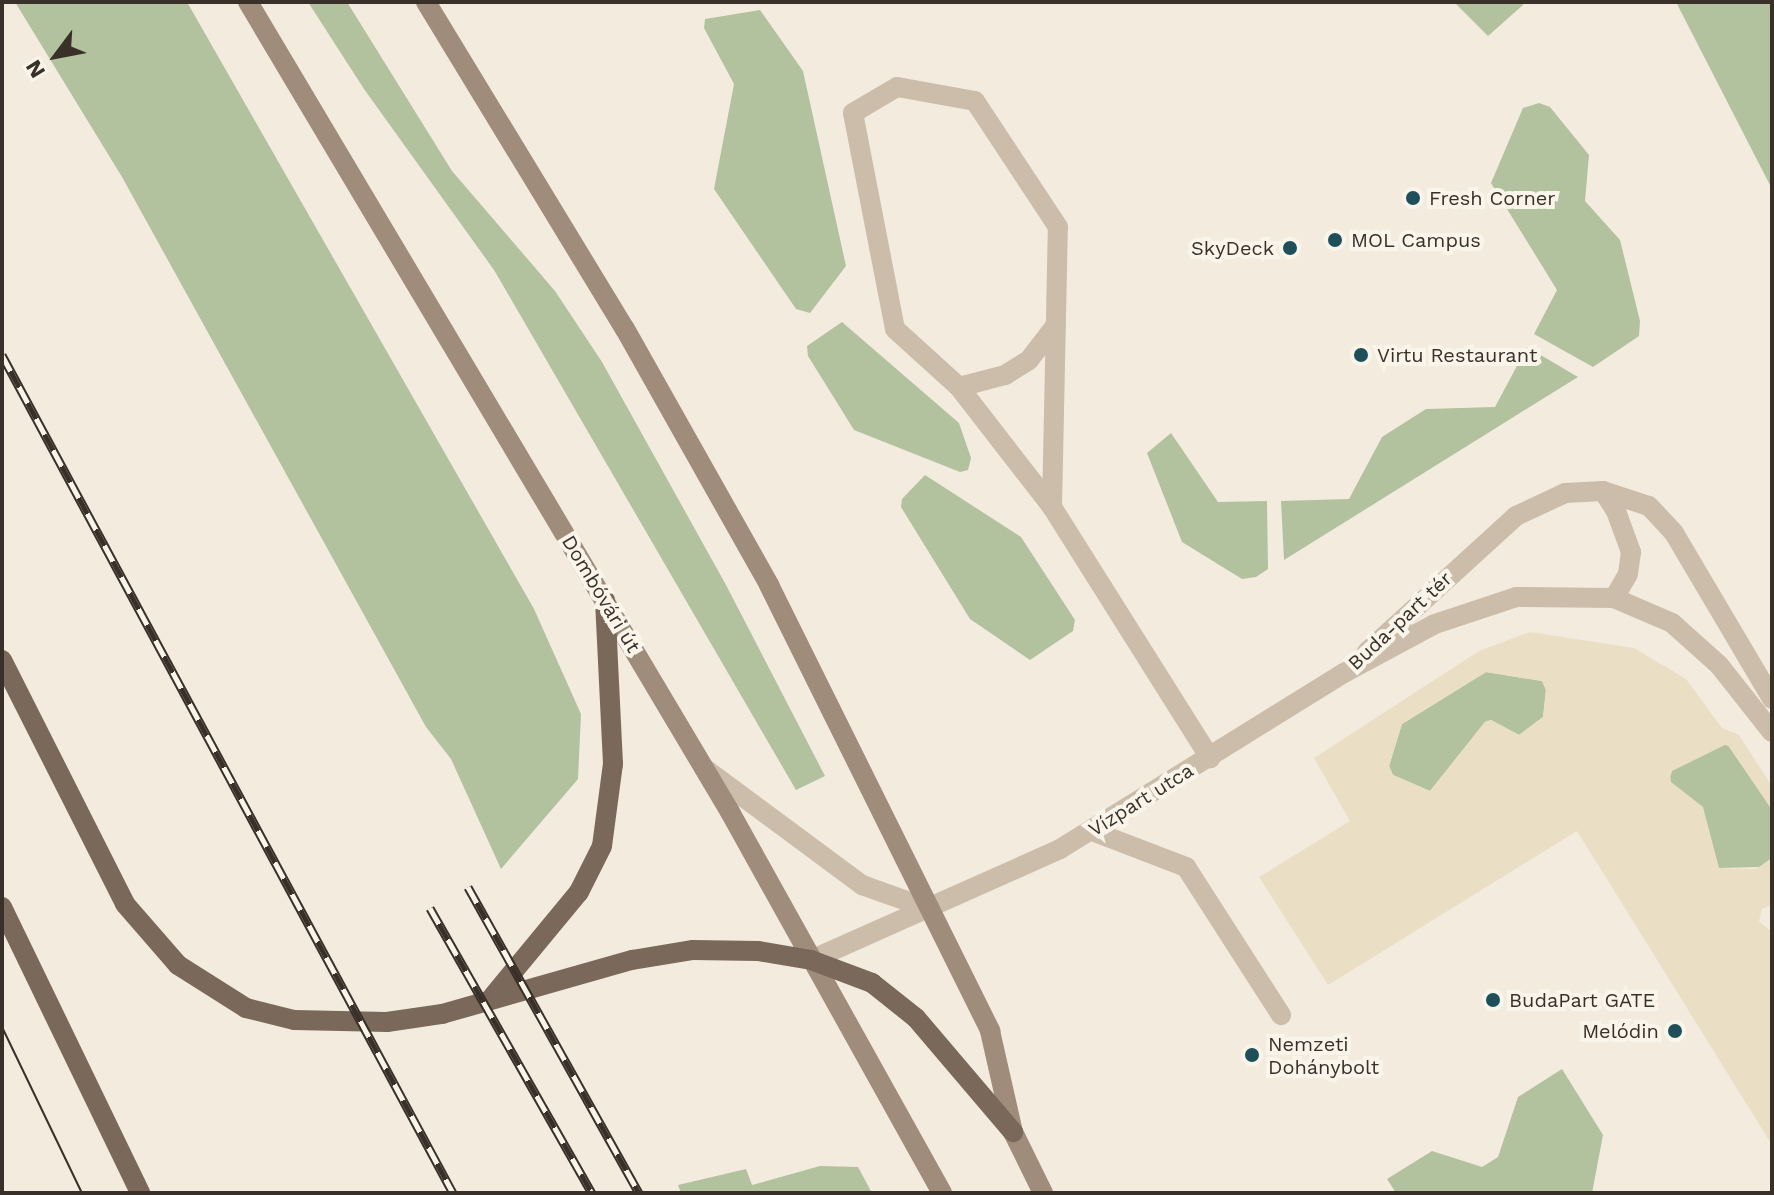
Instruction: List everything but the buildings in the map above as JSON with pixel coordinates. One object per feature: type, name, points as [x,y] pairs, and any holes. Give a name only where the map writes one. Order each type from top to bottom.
[{"type":"main road","name":"Dombóvári út","points":[[248,2],[704,768],[942,1193]]},
{"type":"main road","points":[[426,2],[625,329],[769,585],[990,1031],[1013,1132],[1043,1193]]},
{"type":"main road","points":[[493,996],[579,892],[602,846],[613,764],[605,600]]},
{"type":"main road","points":[[2,660],[125,904],[178,965],[211,990],[246,1008],[294,1020],[340,1023],[442,1014],[493,996],[693,950],[758,951],[811,960],[872,983],[916,1018],[1013,1132]]},
{"type":"main road","points":[[2,907],[140,1193]]},
{"type":"street","points":[[1052,507],[1058,227],[975,101],[897,87],[853,113],[895,329],[959,387],[1052,507],[1210,758]]},
{"type":"street","points":[[959,387],[1005,375],[1029,360],[1056,325]]},
{"type":"street","points":[[1603,491],[1616,511],[1631,552],[1628,574],[1614,598]]},
{"type":"street","name":"Buda-part tér","points":[[1344,673],[1516,516],[1565,493],[1603,491],[1649,506],[1674,533],[1772,699]]},
{"type":"street","name":"Buda-part tér","points":[[1344,673],[1435,624],[1516,597],[1614,598],[1672,623],[1719,665],[1772,732]]},
{"type":"street","name":"Vízpart utca","points":[[811,960],[929,909],[1092,831],[1344,673]]},
{"type":"street","points":[[704,768],[862,885],[929,909]]},
{"type":"street","points":[[1092,831],[1186,867],[1281,1015]]},
{"type":"green space","points":[[15,2],[187,2],[534,609],[581,714],[578,779],[501,869],[451,759],[426,727],[122,177]]},
{"type":"green space","points":[[308,2],[347,2],[452,171],[555,291],[602,362],[726,585],[825,776],[796,790],[494,270],[364,89]]},
{"type":"green space","points":[[1454,2],[1523,2],[1523,5],[1488,36]]},
{"type":"green space","points":[[1676,2],[1772,2],[1772,189]]},
{"type":"green space","points":[[760,10],[803,71],[846,266],[810,313],[796,309],[714,189],[734,84],[704,28],[705,19]]},
{"type":"green space","points":[[1539,103],[1550,107],[1589,155],[1585,201],[1620,240],[1640,321],[1639,336],[1593,367],[1534,334],[1557,290],[1491,183],[1523,108]]},
{"type":"green space","points":[[842,322],[959,423],[971,458],[968,470],[960,472],[854,430],[808,356],[807,346]]},
{"type":"green space","points":[[1527,347],[1578,377],[1284,560],[1281,501],[1349,499],[1382,437],[1426,409],[1495,407]]},
{"type":"green space","points":[[1171,433],[1218,502],[1267,501],[1268,569],[1256,577],[1242,579],[1182,542],[1147,453]]},
{"type":"green space","points":[[925,475],[1021,537],[1075,620],[1073,631],[1030,660],[970,619],[901,507],[902,499]]},
{"type":"green space","points":[[1486,672],[1542,681],[1546,690],[1543,717],[1519,735],[1491,720],[1485,722],[1430,791],[1393,775],[1389,766],[1402,724]]},
{"type":"green space","points":[[1724,744],[1733,748],[1772,810],[1772,858],[1760,867],[1719,868],[1669,779],[1674,766]]},
{"type":"green space","points":[[1562,1069],[1603,1135],[1592,1193],[1396,1193],[1387,1179],[1432,1151],[1482,1167],[1498,1157],[1518,1097]]},
{"type":"green space","points":[[820,1166],[858,1167],[872,1193],[681,1193],[678,1185],[746,1169],[752,1185]]},
{"type":"shaded area","points":[[1530,632],[1634,648],[1686,679],[1722,728],[1739,735],[1772,786],[1772,810],[1727,744],[1670,772],[1671,782],[1703,807],[1719,868],[1756,869],[1772,858],[1772,905],[1762,909],[1759,921],[1772,932],[1772,1145],[1577,831],[1328,985],[1259,877],[1350,821],[1314,758],[1479,651]],"holes":[[[1486,672],[1542,681],[1546,690],[1543,717],[1519,735],[1491,720],[1485,722],[1430,791],[1393,775],[1389,766],[1402,724]]]},
{"type":"tram line","points":[[2,1027],[82,1193]]},
{"type":"railway","points":[[2,355],[453,1193]]},
{"type":"railway","points":[[468,887],[639,1193]]},
{"type":"railway","points":[[430,908],[592,1193]]},
{"type":"place","name":"Fresh Corner","points":[[1413,198]]},
{"type":"place","name":"MOL Campus","points":[[1335,240]]},
{"type":"place","name":"SkyDeck","points":[[1290,248]]},
{"type":"place","name":"Virtu Restaurant","points":[[1361,355]]},
{"type":"place","name":"BudaPart GATE","points":[[1493,1000]]},
{"type":"place","name":"Melódin","points":[[1675,1031]]},
{"type":"place","name":"Nemzeti Dohánybolt","points":[[1252,1055]]}]
